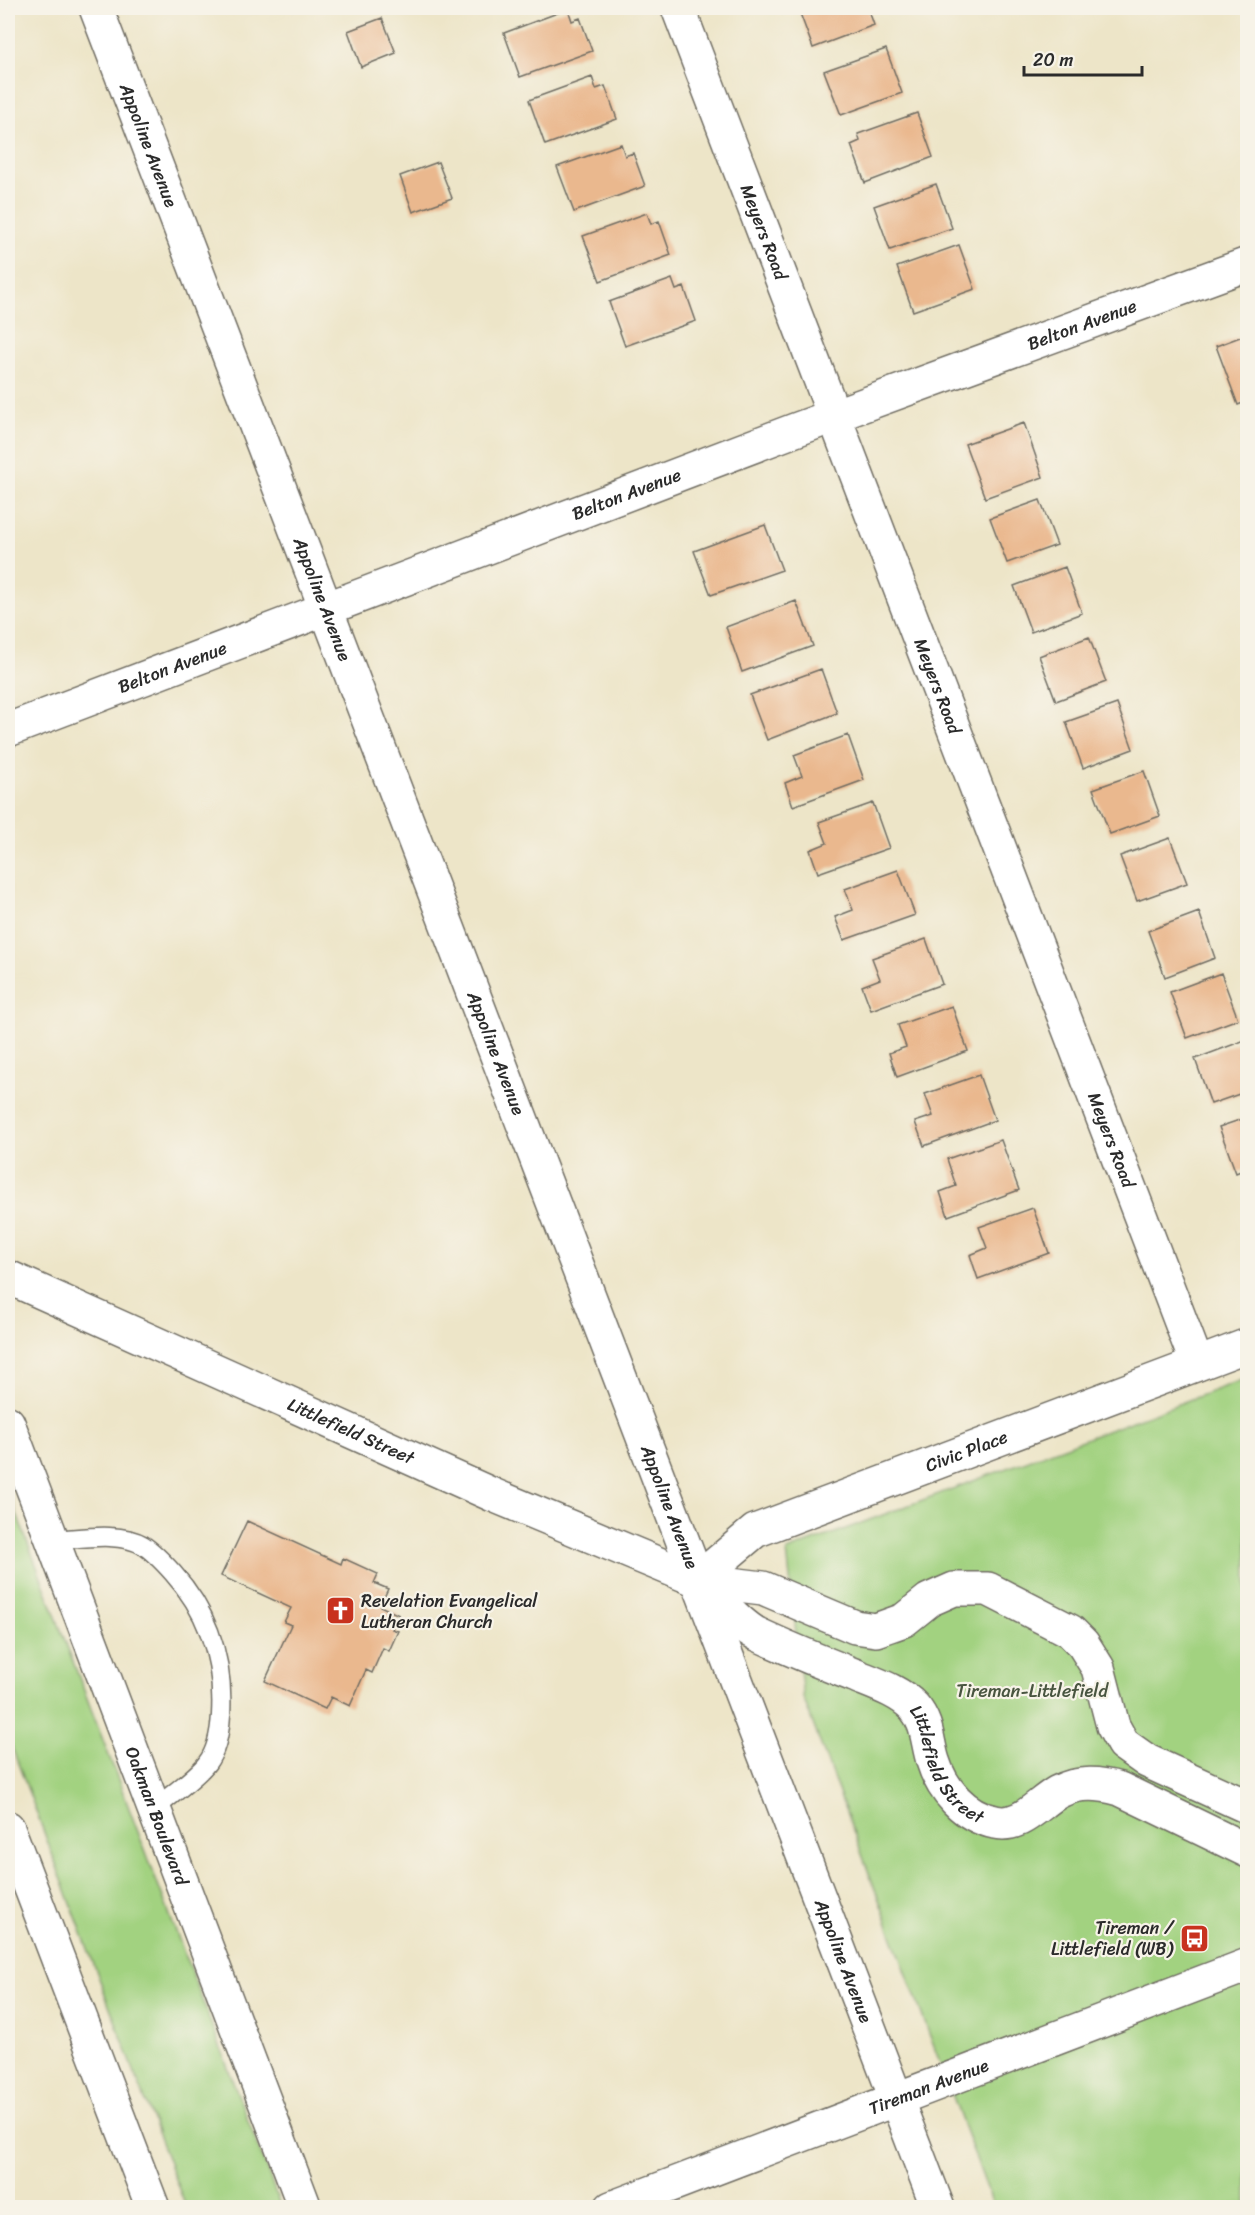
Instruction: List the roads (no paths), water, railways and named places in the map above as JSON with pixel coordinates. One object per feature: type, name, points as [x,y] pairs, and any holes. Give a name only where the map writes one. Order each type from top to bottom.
[{"type":"street","name":"Appoline Avenue","points":[[96,8],[938,2208]]},
{"type":"street","name":"Meyers Road","points":[[678,8],[1197,1364]]},
{"type":"street","name":"Belton Avenue","points":[[8,730],[834,416],[1248,264]]},
{"type":"street","name":"Littlefield Street","points":[[8,1277],[493,1495],[697,1580],[763,1588],[855,1627],[876,1630],[904,1620],[929,1599],[954,1589],[988,1589],[1070,1631],[1083,1644],[1098,1668],[1113,1726],[1123,1744],[1147,1761],[1248,1806]]},
{"type":"street","name":"Civic Place","points":[[697,1580],[755,1531],[1248,1345]]},
{"type":"street","name":"Oakman Boulevard","points":[[8,1423],[156,1808],[305,2208]]},
{"type":"street","name":"Littlefield Street","points":[[697,1580],[754,1632],[886,1689],[912,1704],[924,1720],[933,1761],[942,1785],[961,1806],[975,1816],[996,1823],[1012,1822],[1024,1817],[1060,1791],[1098,1784],[1120,1789],[1248,1851]]},
{"type":"street","points":[[8,1828],[153,2208]]},
{"type":"street","name":"Tireman Avenue","points":[[611,2208],[1248,1965]]},
{"type":"lane","points":[[52,1540],[116,1538],[141,1544],[161,1560],[188,1589],[207,1624],[218,1656],[222,1695],[220,1734],[207,1763],[156,1808]]},
{"type":"place","name":"Revelation Evangelical Lutheran Church","points":[[340,1611]]},
{"type":"place","name":"Tireman / Littlefield (WB)","points":[[1194,1938]]},
{"type":"park label","name":"Tireman-Littlefield","points":[[1032,1691]]}]
